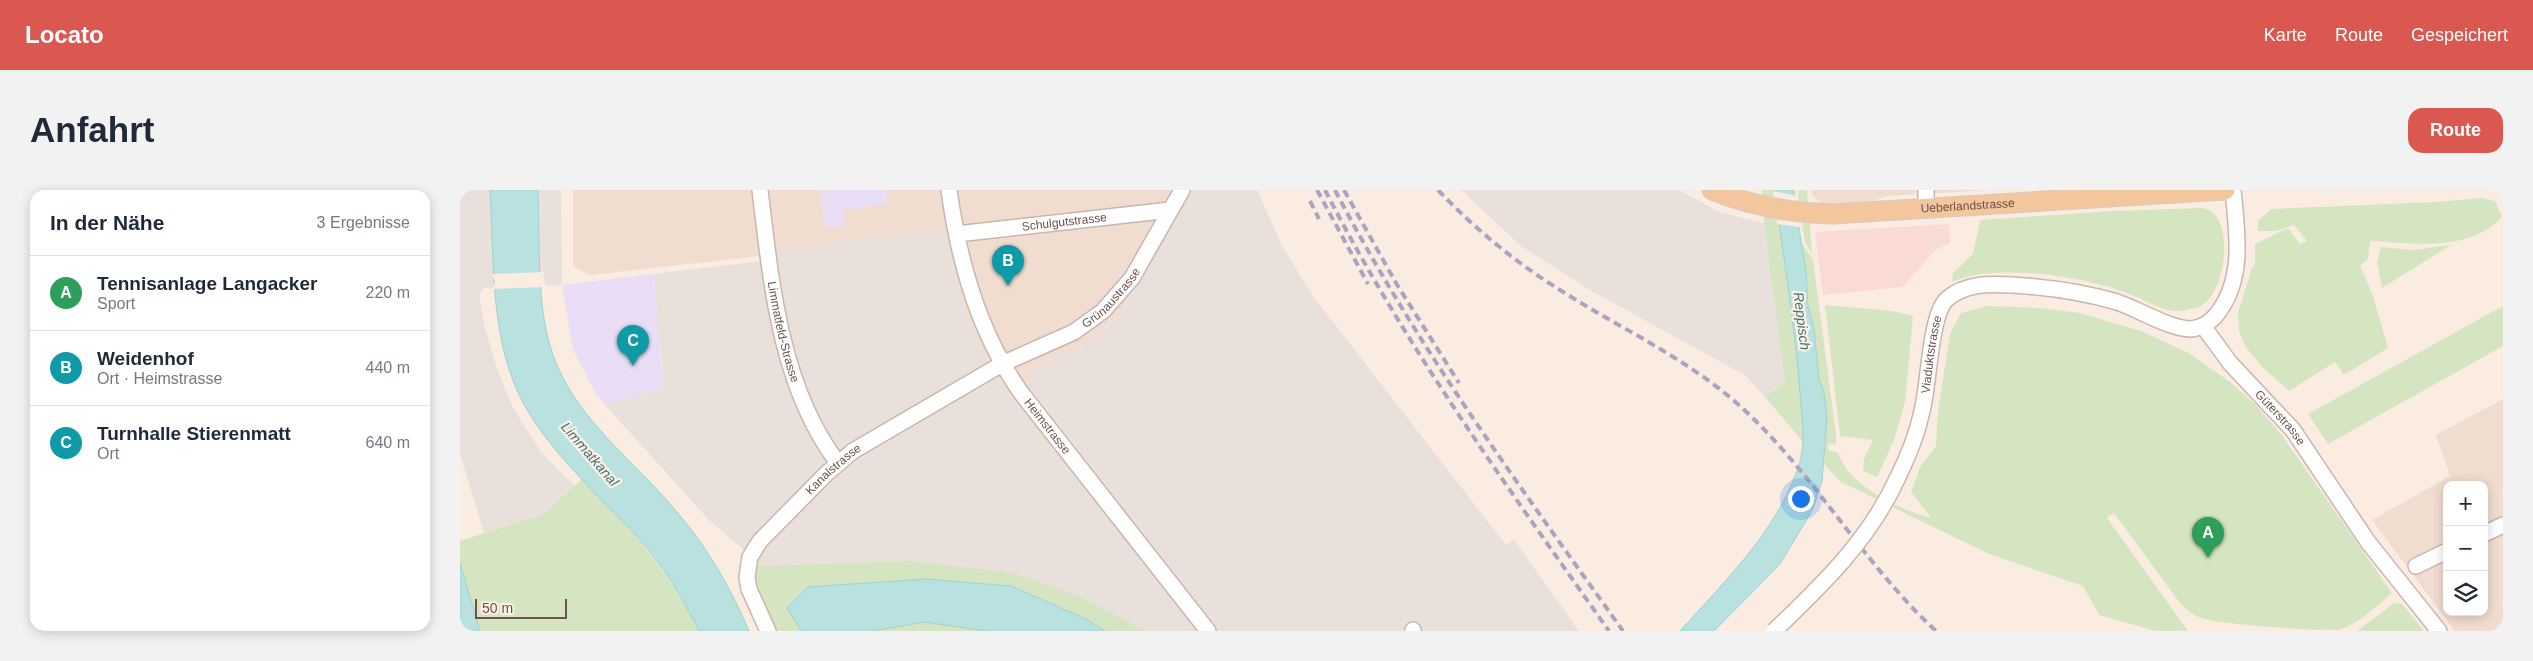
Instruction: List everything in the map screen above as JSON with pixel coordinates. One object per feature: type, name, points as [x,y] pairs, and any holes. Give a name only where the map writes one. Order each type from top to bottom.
[{"type":"main road","name":"Ueberlandstrasse","points":[[1712,190],[1765,207],[1806,213],[1834,214],[1926,199],[2225,190]]},
{"type":"street","name":"Limmatfeld-Strasse","points":[[760,190],[776,310],[787,356],[819,433],[838,463]]},
{"type":"street","name":"Heimstrasse","points":[[949,190],[957,234],[977,311],[1002,364],[1022,394],[1208,631]]},
{"type":"street","name":"Grünaustrasse","points":[[1002,364],[1069,335],[1103,311],[1132,278],[1182,190]]},
{"type":"street","points":[[2203,326],[2220,309],[2230,290],[2235,274],[2238,241],[2233,190]]},
{"type":"street","name":"Schulgutstrasse","points":[[957,234],[1170,210]]},
{"type":"street","name":"Viaduktstrasse","points":[[1774,631],[1831,576],[1855,548],[1873,522],[1897,479],[1911,448],[1922,413],[1938,312],[1945,300],[1959,291],[1989,284],[2058,289],[2117,302],[2185,328],[2203,326]]},
{"type":"street","name":"Güterstrasse","points":[[2203,326],[2230,363],[2293,430],[2368,542],[2439,631]]},
{"type":"street","name":"Kanalstrasse","points":[[768,631],[748,583],[747,568],[750,557],[760,540],[838,463],[871,439],[1002,364]]},
{"type":"street","points":[[2488,532],[2503,525]]},
{"type":"street","points":[[2416,566],[2443,554]]},
{"type":"shaded area","points":[[460,190],[561,190],[562,285],[484,288],[480,293],[480,300],[484,324],[496,366],[513,408],[541,452],[575,486],[544,514],[484,533],[460,454]]},
{"type":"shaded area","points":[[573,190],[1193,190],[1124,306],[1126,308],[1093,338],[1064,355],[1011,396],[983,353],[972,329],[959,292],[948,229],[761,256],[589,275],[573,266]]},
{"type":"shaded area","points":[[820,190],[886,190],[887,204],[843,210],[845,226],[825,228]]},
{"type":"shaded area","points":[[1193,190],[1257,190],[1281,244],[1312,295],[1506,545],[1514,540],[1579,631],[1146,631],[1078,595],[1010,572],[910,561],[754,566],[744,550],[709,520],[605,405],[664,388],[653,274],[762,261],[761,252],[948,229],[959,292],[972,329],[983,353],[1011,396],[1029,382],[1032,368],[1079,347],[1105,328],[1125,308],[1124,306]]},
{"type":"shaded area","points":[[1461,190],[1679,190],[1719,212],[1764,223],[1785,383],[1765,397],[1746,376],[1590,290],[1521,246]]},
{"type":"shaded area","points":[[1811,190],[1991,190],[1887,196],[1833,214],[1813,196]]},
{"type":"shaded area","points":[[1949,224],[1950,243],[1935,250],[1903,287],[1823,295],[1815,232]]},
{"type":"shaded area","points":[[653,274],[664,388],[605,405],[596,394],[573,350],[562,285]]},
{"type":"shaded area","points":[[2503,399],[2503,631],[2455,631],[2444,616],[2488,616],[2488,481],[2443,481],[2443,615],[2372,520],[2450,476],[2436,435]]},
{"type":"green space","points":[[1762,190],[1775,190],[1799,371],[1805,425],[1804,443],[1765,397],[1785,383],[1764,223]]},
{"type":"green space","points":[[1793,190],[1796,190],[1795,196],[1800,233]]},
{"type":"green space","points":[[1799,190],[1807,190],[1812,254],[1805,242],[1798,195]]},
{"type":"green space","points":[[2483,198],[2495,201],[2502,217],[2488,228],[2473,236],[2457,241],[2423,244],[2370,241],[2368,259],[2360,266],[2373,296],[2388,348],[2344,375],[2335,362],[2289,391],[2263,368],[2245,346],[2239,331],[2238,313],[2252,268],[2255,264],[2255,244],[2288,228],[2300,244],[2307,241],[2294,225],[2276,231],[2258,231],[2258,221],[2271,209],[2436,202]]},
{"type":"green space","points":[[2203,208],[2213,213],[2220,223],[2224,236],[2224,252],[2218,282],[2212,295],[2200,306],[2180,311],[2167,310],[2109,287],[2064,277],[2039,274],[1991,273],[1970,276],[1952,282],[1953,273],[1973,254],[1980,220],[2113,211]]},
{"type":"green space","points":[[1801,242],[1813,260],[1836,434],[1836,445],[1829,443],[1828,450],[1838,453],[1844,465],[1853,476],[1877,495],[1904,509],[1931,518],[1911,492],[1920,467],[1936,446],[1938,411],[1950,334],[1961,313],[1987,306],[2041,308],[2080,313],[2141,331],[2189,353],[2230,382],[2255,404],[2281,434],[2392,593],[2360,619],[2339,630],[2295,629],[2201,618],[2191,613],[2180,603],[2114,513],[2107,518],[2188,631],[2156,631],[2099,615],[2083,586],[1989,554],[1841,482],[1824,464],[1827,418],[1824,393],[1819,379],[1814,329],[1808,306],[1806,272]]},
{"type":"green space","points":[[2451,245],[2382,288],[2377,262],[2381,247],[2413,250]]},
{"type":"green space","points":[[1825,305],[1892,311],[1913,316],[1905,402],[1894,440],[1877,477],[1863,471],[1864,459],[1873,440],[1840,436]]},
{"type":"green space","points":[[2503,306],[2503,346],[2328,444],[2308,414]]},
{"type":"green space","points":[[582,479],[632,533],[661,568],[687,608],[699,631],[480,631],[460,563],[460,541],[544,514]]},
{"type":"green space","points":[[910,561],[1010,572],[1078,595],[1146,631],[775,631],[754,584],[754,566]]},
{"type":"green space","points":[[2393,604],[2402,604],[2424,631],[2357,631]]},
{"type":"water","name":"Limmatkanal","points":[[490,190],[538,190],[541,296],[548,337],[563,378],[591,420],[688,525],[726,584],[749,631],[699,631],[664,570],[637,537],[570,467],[554,448],[527,409],[516,388],[508,365],[497,316]]},
{"type":"water","name":"Reppisch","points":[[1775,190],[1793,190],[1806,272],[1808,306],[1814,329],[1819,379],[1824,393],[1827,418],[1822,481],[1813,509],[1780,564],[1714,631],[1680,631],[1761,537],[1787,494],[1800,461],[1803,432],[1798,368]]},
{"type":"water","points":[[460,563],[480,631],[460,631]]},
{"type":"water","points":[[926,579],[1011,586],[1086,619],[1105,631],[985,631],[925,622],[872,631],[801,631],[787,608],[808,587]]},
{"type":"pier","points":[[1773,191],[1797,196],[1800,227],[1777,224]]},
{"type":"pier","points":[[544,272],[545,287],[493,289],[495,282],[492,274]]},
{"type":"railway","points":[[1317,190],[1368,284]]},
{"type":"railway","points":[[1325,190],[1356,248],[1423,360],[1496,470],[1609,631]]},
{"type":"railway","points":[[1335,190],[1366,248],[1435,360],[1508,470],[1623,631]]},
{"type":"railway","points":[[1344,190],[1396,283],[1459,383]]},
{"type":"railway","points":[[1438,190],[1466,218],[1527,268],[1582,304],[1670,355],[1732,399],[1787,454],[1883,575],[1936,631]]},
{"type":"railway","points":[[1310,201],[1319,219]]},
{"type":"place","name":"Weidenhof","points":[[1008,286]]},
{"type":"place","name":"Turnhalle Stierenmatt","points":[[633,366]]},
{"type":"place","name":"Tennisanlage Langacker","points":[[2208,558]]}]
